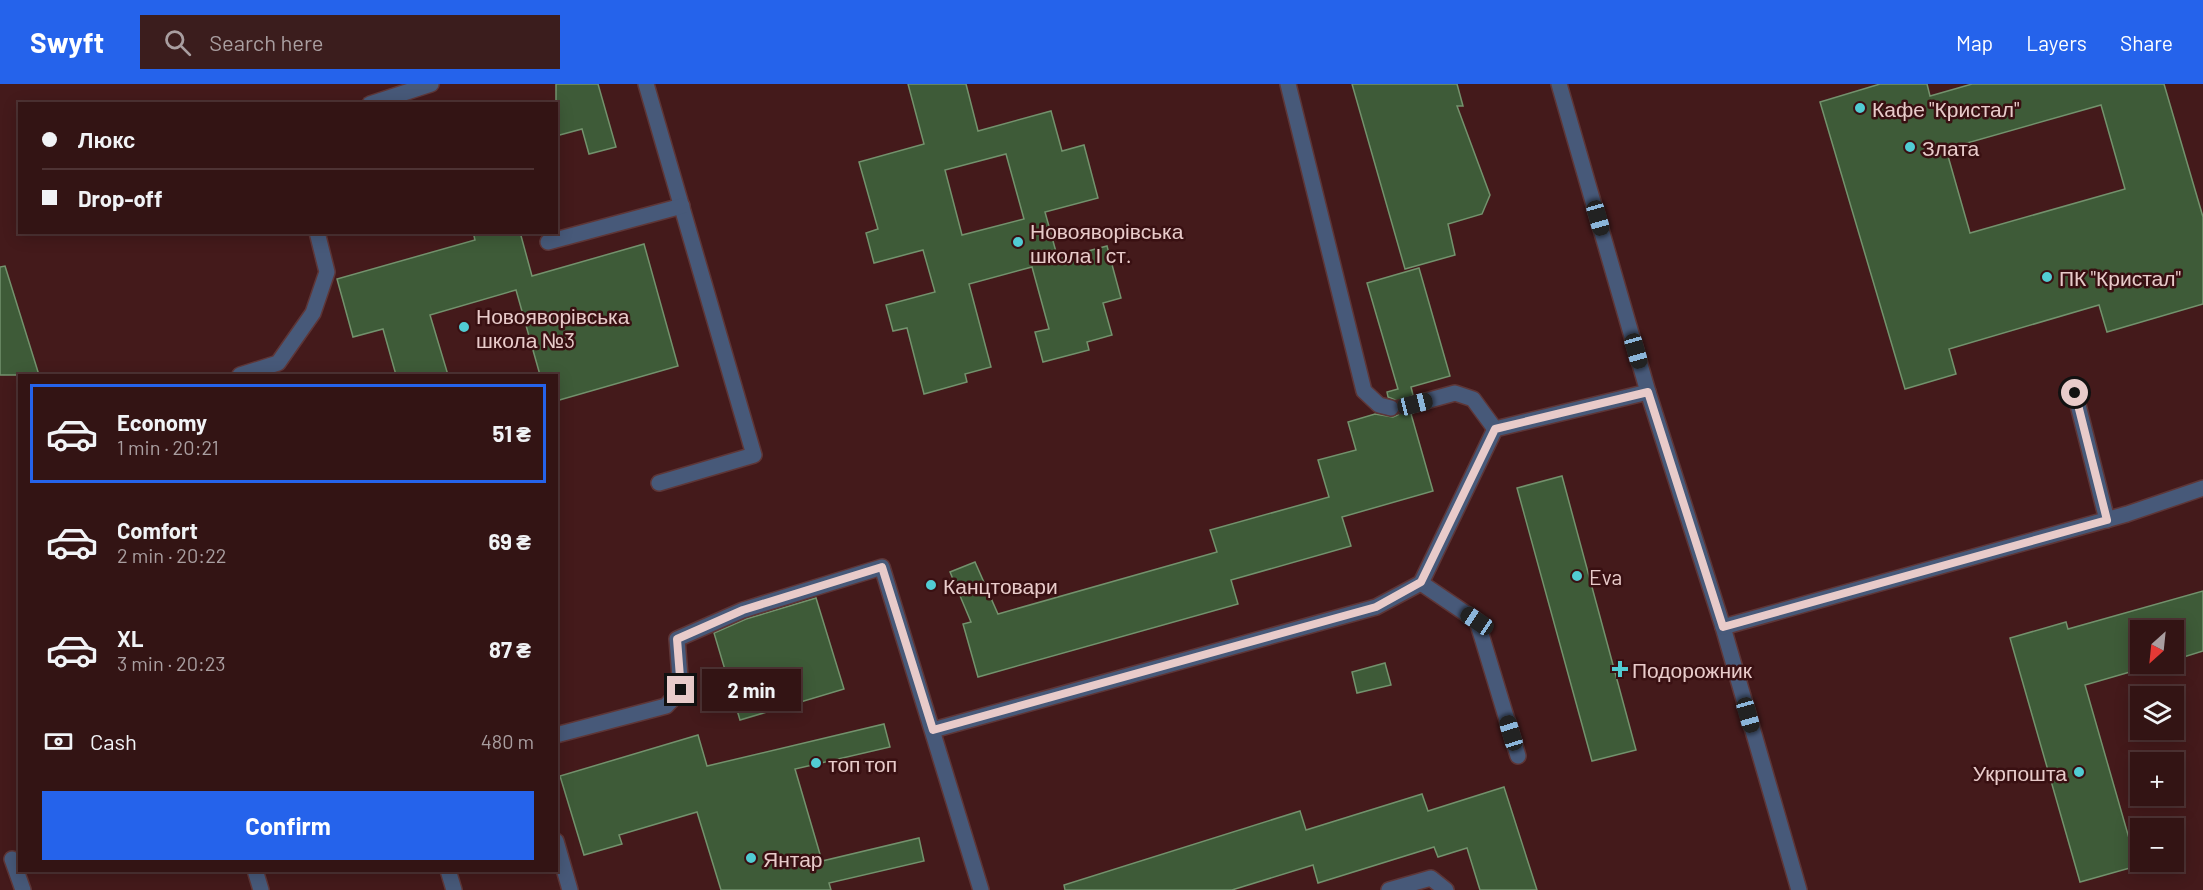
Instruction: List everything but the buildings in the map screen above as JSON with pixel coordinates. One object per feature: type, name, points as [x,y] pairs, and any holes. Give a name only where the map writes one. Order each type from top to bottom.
[{"type":"street","points":[[376,102],[432,84]]},
{"type":"street","points":[[646,84],[754,455],[659,483]]},
{"type":"street","points":[[1288,84],[1364,391],[1378,405],[1391,408]]},
{"type":"street","points":[[1559,84],[1648,392],[1723,627],[1799,890]]},
{"type":"street","points":[[548,242],[682,206]]},
{"type":"street","points":[[243,374],[278,363],[313,313],[327,273],[317,234]]},
{"type":"street","points":[[1495,429],[1648,392]]},
{"type":"street","points":[[1415,404],[1455,393],[1473,399],[1495,429]]},
{"type":"street","points":[[2075,393],[2107,520]]},
{"type":"street","points":[[933,730],[1376,607],[1421,582],[1495,429]]},
{"type":"street","points":[[1723,627],[2107,520],[2203,488]]},
{"type":"street","points":[[558,734],[666,706],[681,690],[677,639],[743,610],[882,567],[981,890]]},
{"type":"street","points":[[1421,582],[1477,621],[1518,756]]},
{"type":"street","points":[[558,848],[570,890]]},
{"type":"street","points":[[10,859],[23,890]]},
{"type":"street","points":[[256,872],[261,890]]},
{"type":"street","points":[[449,872],[454,890]]},
{"type":"street","points":[[1389,890],[1431,878],[1446,890]]},
{"type":"tunnel","points":[[1391,408],[1415,404]]},
{"type":"place","name":"Кафе \"Кристал\"","points":[[1860,108]]},
{"type":"place","name":"Злата","points":[[1910,147]]},
{"type":"place","name":"Новояворівська школа І ст.","points":[[1018,242]]},
{"type":"place","name":"ПК \"Кристал\"","points":[[2047,277]]},
{"type":"place","name":"Новояворівська школа №3","points":[[464,327]]},
{"type":"place","name":"Eva","points":[[1577,576]]},
{"type":"place","name":"Канцтовари","points":[[931,585]]},
{"type":"place","name":"Подорожник","points":[[1620,669]]},
{"type":"place","name":"топ топ","points":[[816,763]]},
{"type":"place","name":"Укрпошта","points":[[2079,772]]},
{"type":"place","name":"Янтар","points":[[751,858]]},
{"type":"route","points":[[681,690],[677,639],[743,610],[882,567],[933,730],[1376,607],[1421,582],[1495,429],[1648,392],[1723,627],[2107,520],[2075,393]]}]
